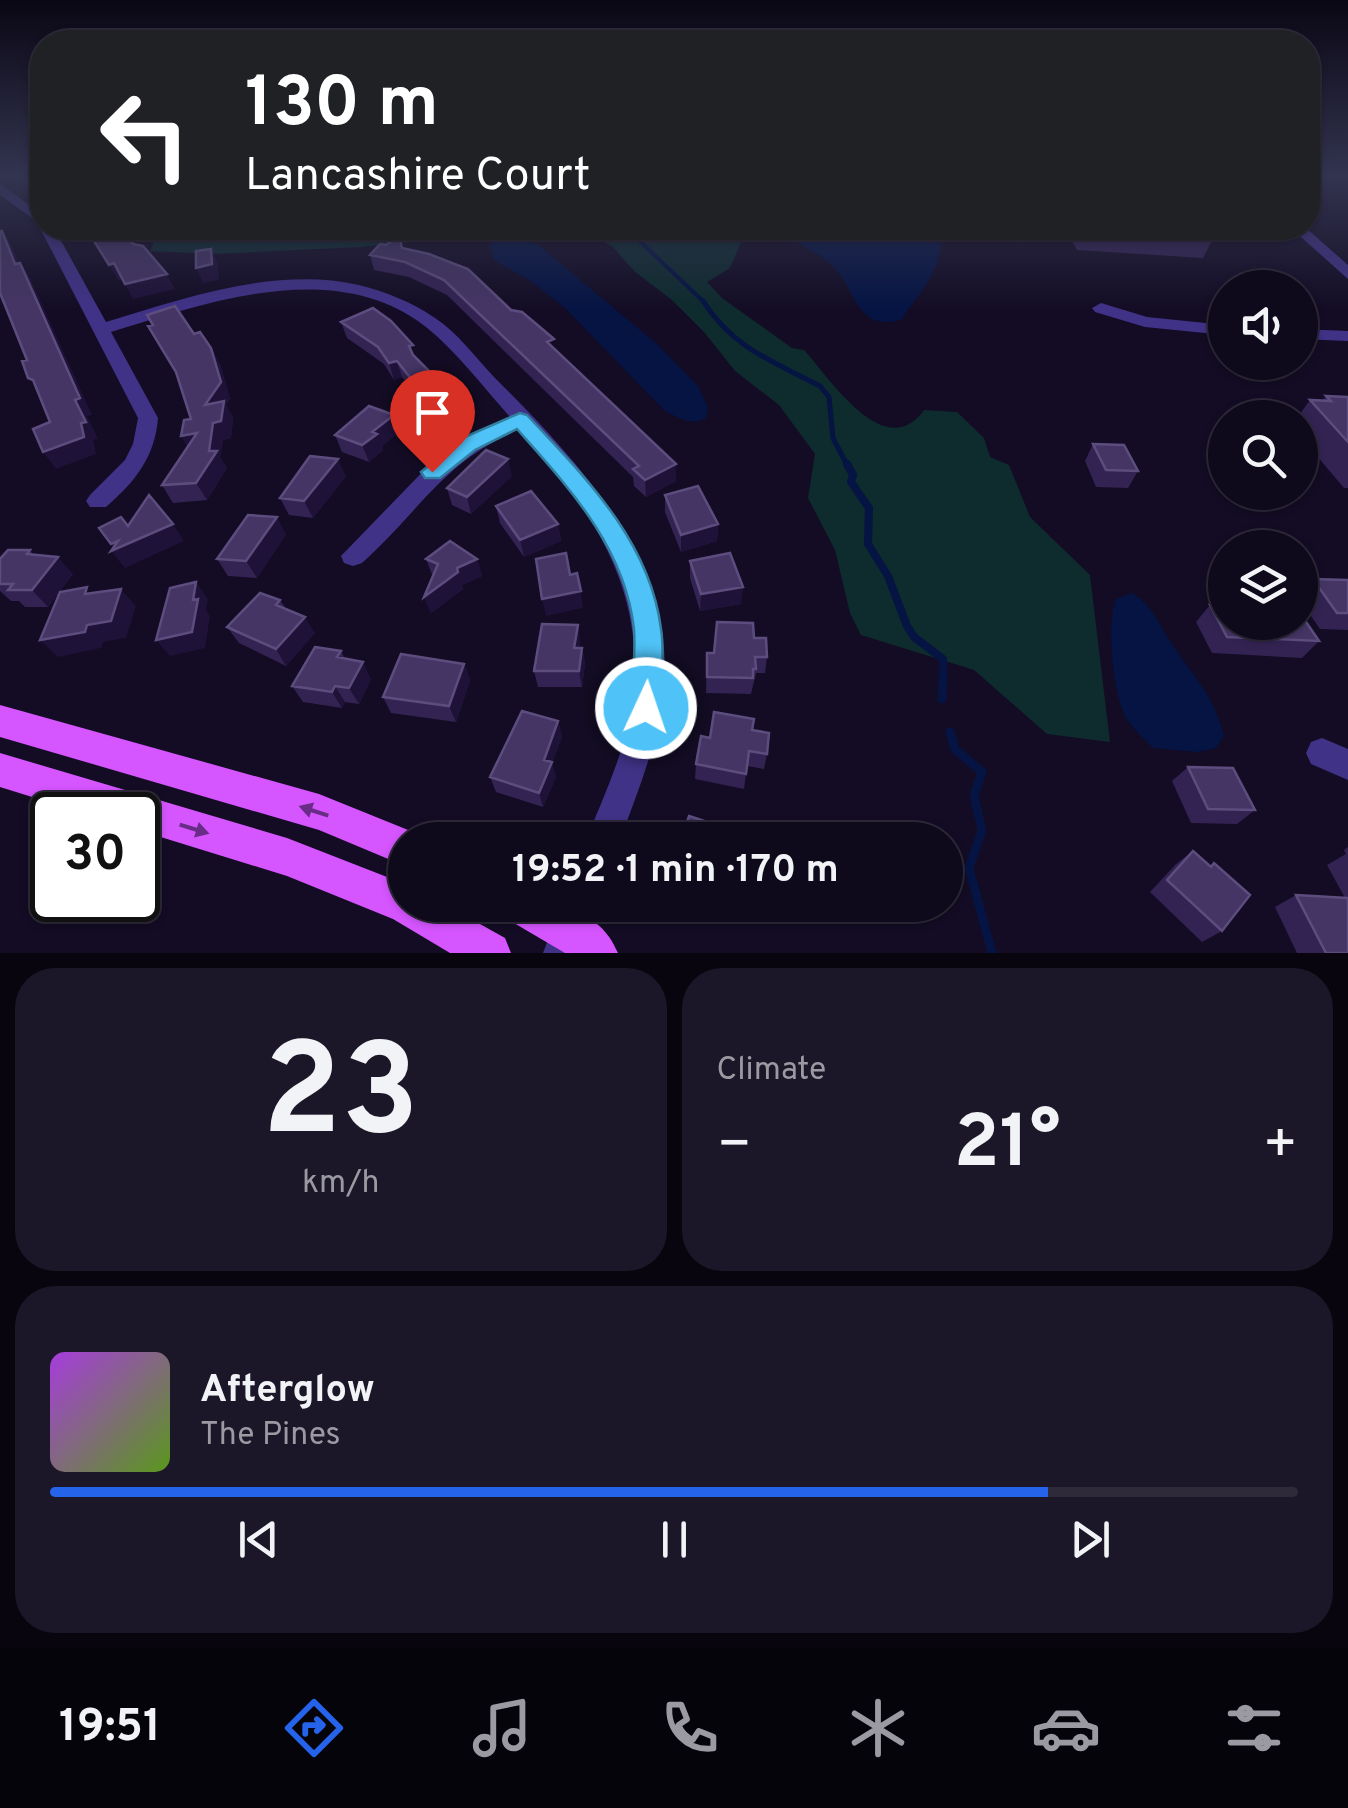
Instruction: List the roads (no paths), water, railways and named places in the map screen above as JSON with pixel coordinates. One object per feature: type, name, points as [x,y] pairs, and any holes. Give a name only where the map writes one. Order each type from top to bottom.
[{"type":"main road","points":[[0,720],[319,812],[388,840]]},
{"type":"main road","points":[[0,770],[287,857],[388,897]]},
{"type":"main road","points":[[437,922],[490,953]]},
{"type":"main road","points":[[552,922],[576,935]]},
{"type":"street","points":[[54,240],[143,404],[148,432],[135,466],[98,501]]},
{"type":"street","points":[[1311,240],[1348,274]]},
{"type":"street","points":[[103,329],[193,302],[306,286],[357,290],[400,302],[433,324],[595,503],[612,528],[640,592],[648,628],[646,708],[610,822]]},
{"type":"street","points":[[1101,308],[1155,324],[1208,329]]},
{"type":"street","points":[[1318,335],[1348,336]]},
{"type":"street","points":[[352,556],[376,537],[412,493],[450,457],[520,420]]},
{"type":"waterway","points":[[639,240],[703,301]]},
{"type":"waterway","points":[[703,301],[741,342],[820,386],[829,397],[833,438],[848,467]]},
{"type":"waterway","points":[[847,464],[853,475],[851,482],[869,508],[868,544],[888,576],[914,637],[943,659],[943,676]]},
{"type":"waterway","points":[[942,699],[943,676]]},
{"type":"waterway","points":[[950,732],[955,749],[982,772],[974,796],[982,830],[969,868],[992,953]]}]
